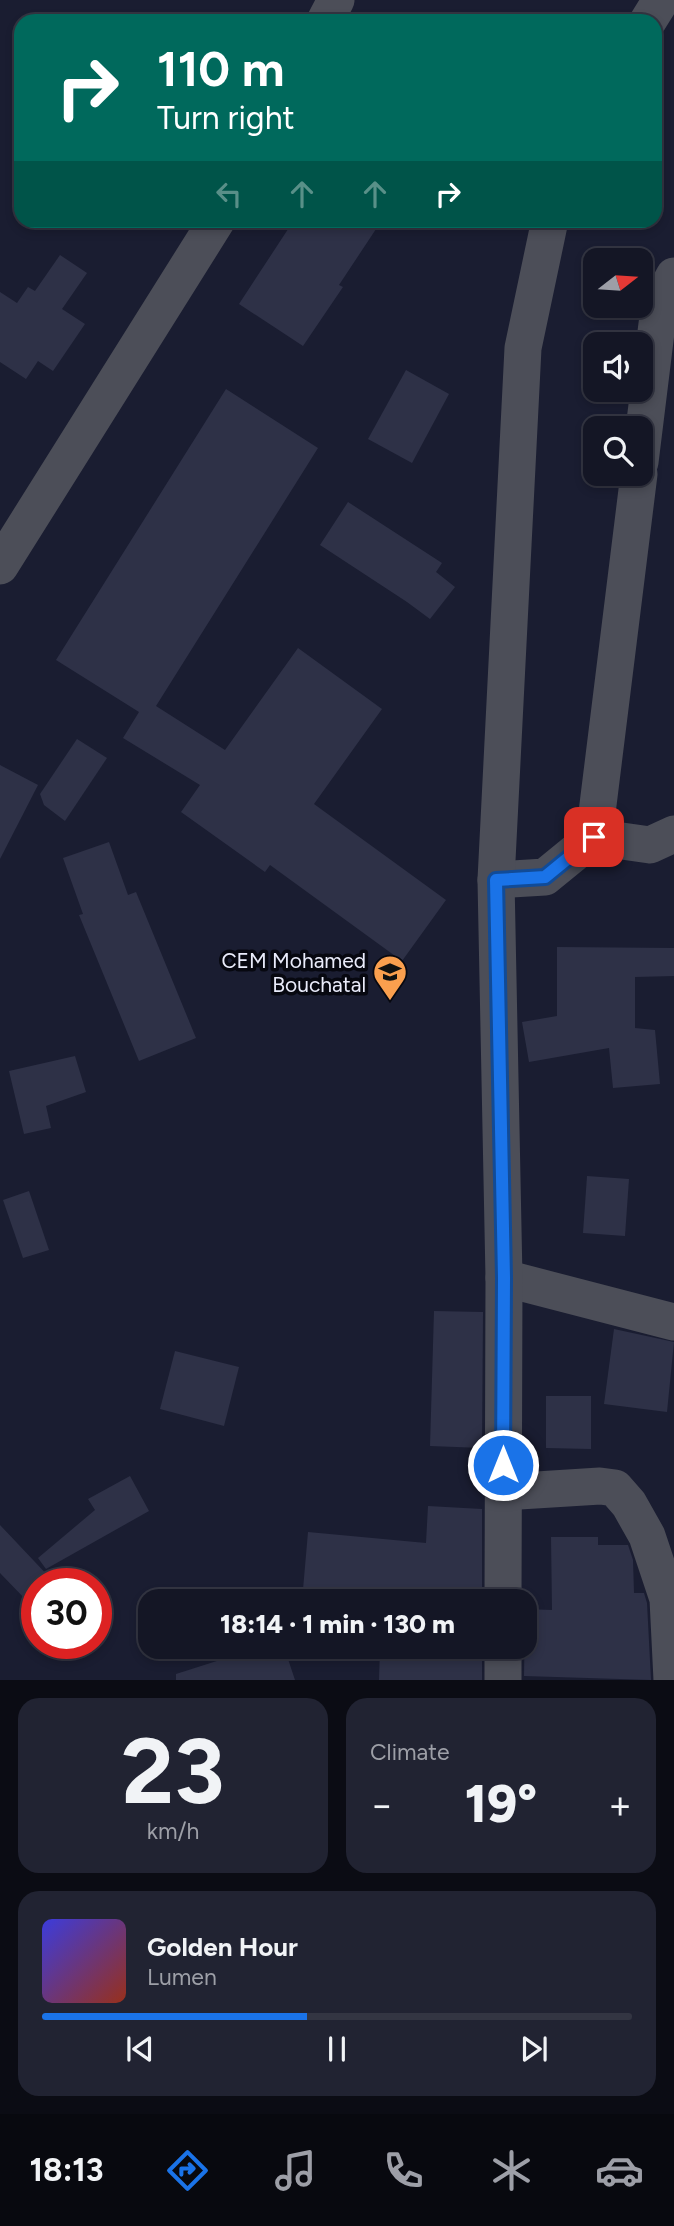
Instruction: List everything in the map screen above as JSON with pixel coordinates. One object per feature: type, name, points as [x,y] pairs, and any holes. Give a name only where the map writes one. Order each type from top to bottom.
[{"type":"street","points":[[0,566],[212,228]]},
{"type":"street","points":[[503,1589],[504,1278],[496,880],[523,348],[548,228]]},
{"type":"street","points":[[646,416],[657,324],[674,276]]},
{"type":"street","points":[[496,880],[545,877],[594,837],[638,486]]},
{"type":"street","points":[[594,837],[650,845],[674,834]]},
{"type":"street","points":[[504,1278],[674,1321]]},
{"type":"street","points":[[503,1492],[600,1486],[615,1488],[629,1504],[647,1536],[668,1599],[672,1680]]},
{"type":"street","points":[[503,1659],[503,1680]]},
{"type":"building","points":[[289,228],[377,228],[339,285],[343,287],[303,346],[239,304]]},
{"type":"building","points":[[60,255],[87,273],[62,309],[85,324],[53,371],[38,361],[26,379],[0,362],[0,292],[17,303],[28,287],[35,291]]},
{"type":"building","points":[[406,370],[449,394],[412,463],[368,439]]},
{"type":"building","points":[[226,389],[318,448],[156,706],[225,750],[298,648],[382,709],[314,804],[446,900],[402,961],[270,865],[265,872],[181,812],[200,785],[123,738],[139,712],[56,660]]},
{"type":"building","points":[[348,502],[442,563],[436,572],[455,587],[430,619],[320,545]]},
{"type":"building","points":[[77,739],[107,758],[65,821],[44,805],[40,794]]},
{"type":"building","points":[[0,765],[38,785],[0,859]]},
{"type":"building","points":[[109,842],[128,895],[136,892],[196,1038],[139,1061],[79,915],[83,914],[63,858]]},
{"type":"building","points":[[557,947],[674,948],[674,976],[635,977],[635,1028],[655,1030],[660,1084],[613,1088],[609,1048],[529,1062],[522,1022],[557,1016]]},
{"type":"building","points":[[75,1056],[86,1092],[46,1106],[51,1128],[24,1134],[9,1071]]},
{"type":"building","points":[[587,1176],[629,1179],[625,1236],[583,1233]]},
{"type":"building","points":[[29,1191],[49,1250],[23,1258],[3,1200]]},
{"type":"building","points":[[434,1311],[483,1312],[482,1448],[430,1446]]},
{"type":"building","points":[[614,1329],[674,1342],[667,1412],[604,1404]]},
{"type":"building","points":[[175,1351],[239,1367],[224,1426],[160,1409]]},
{"type":"building","points":[[546,1396],[591,1396],[591,1449],[546,1448]]},
{"type":"building","points":[[130,1476],[149,1511],[45,1568],[38,1558],[95,1510],[88,1499]]},
{"type":"building","points":[[428,1506],[482,1509],[482,1589],[303,1589],[308,1532],[426,1543]]},
{"type":"building","points":[[0,1525],[41,1568],[21,1568],[21,1595],[0,1573]]},
{"type":"building","points":[[551,1537],[598,1537],[598,1545],[628,1545],[633,1560],[634,1593],[644,1593],[647,1603],[651,1680],[524,1676],[524,1659],[537,1659],[537,1609],[552,1610]]},
{"type":"building","points":[[223,1659],[288,1659],[295,1680],[176,1680],[176,1674]]},
{"type":"building","points":[[380,1659],[482,1659],[482,1680],[379,1680]]},
{"type":"place","name":"CEM Mohamed Bouchatal","points":[[390,1002]]},
{"type":"route","points":[[503,1465],[504,1278],[496,880],[545,877],[594,837]]}]
